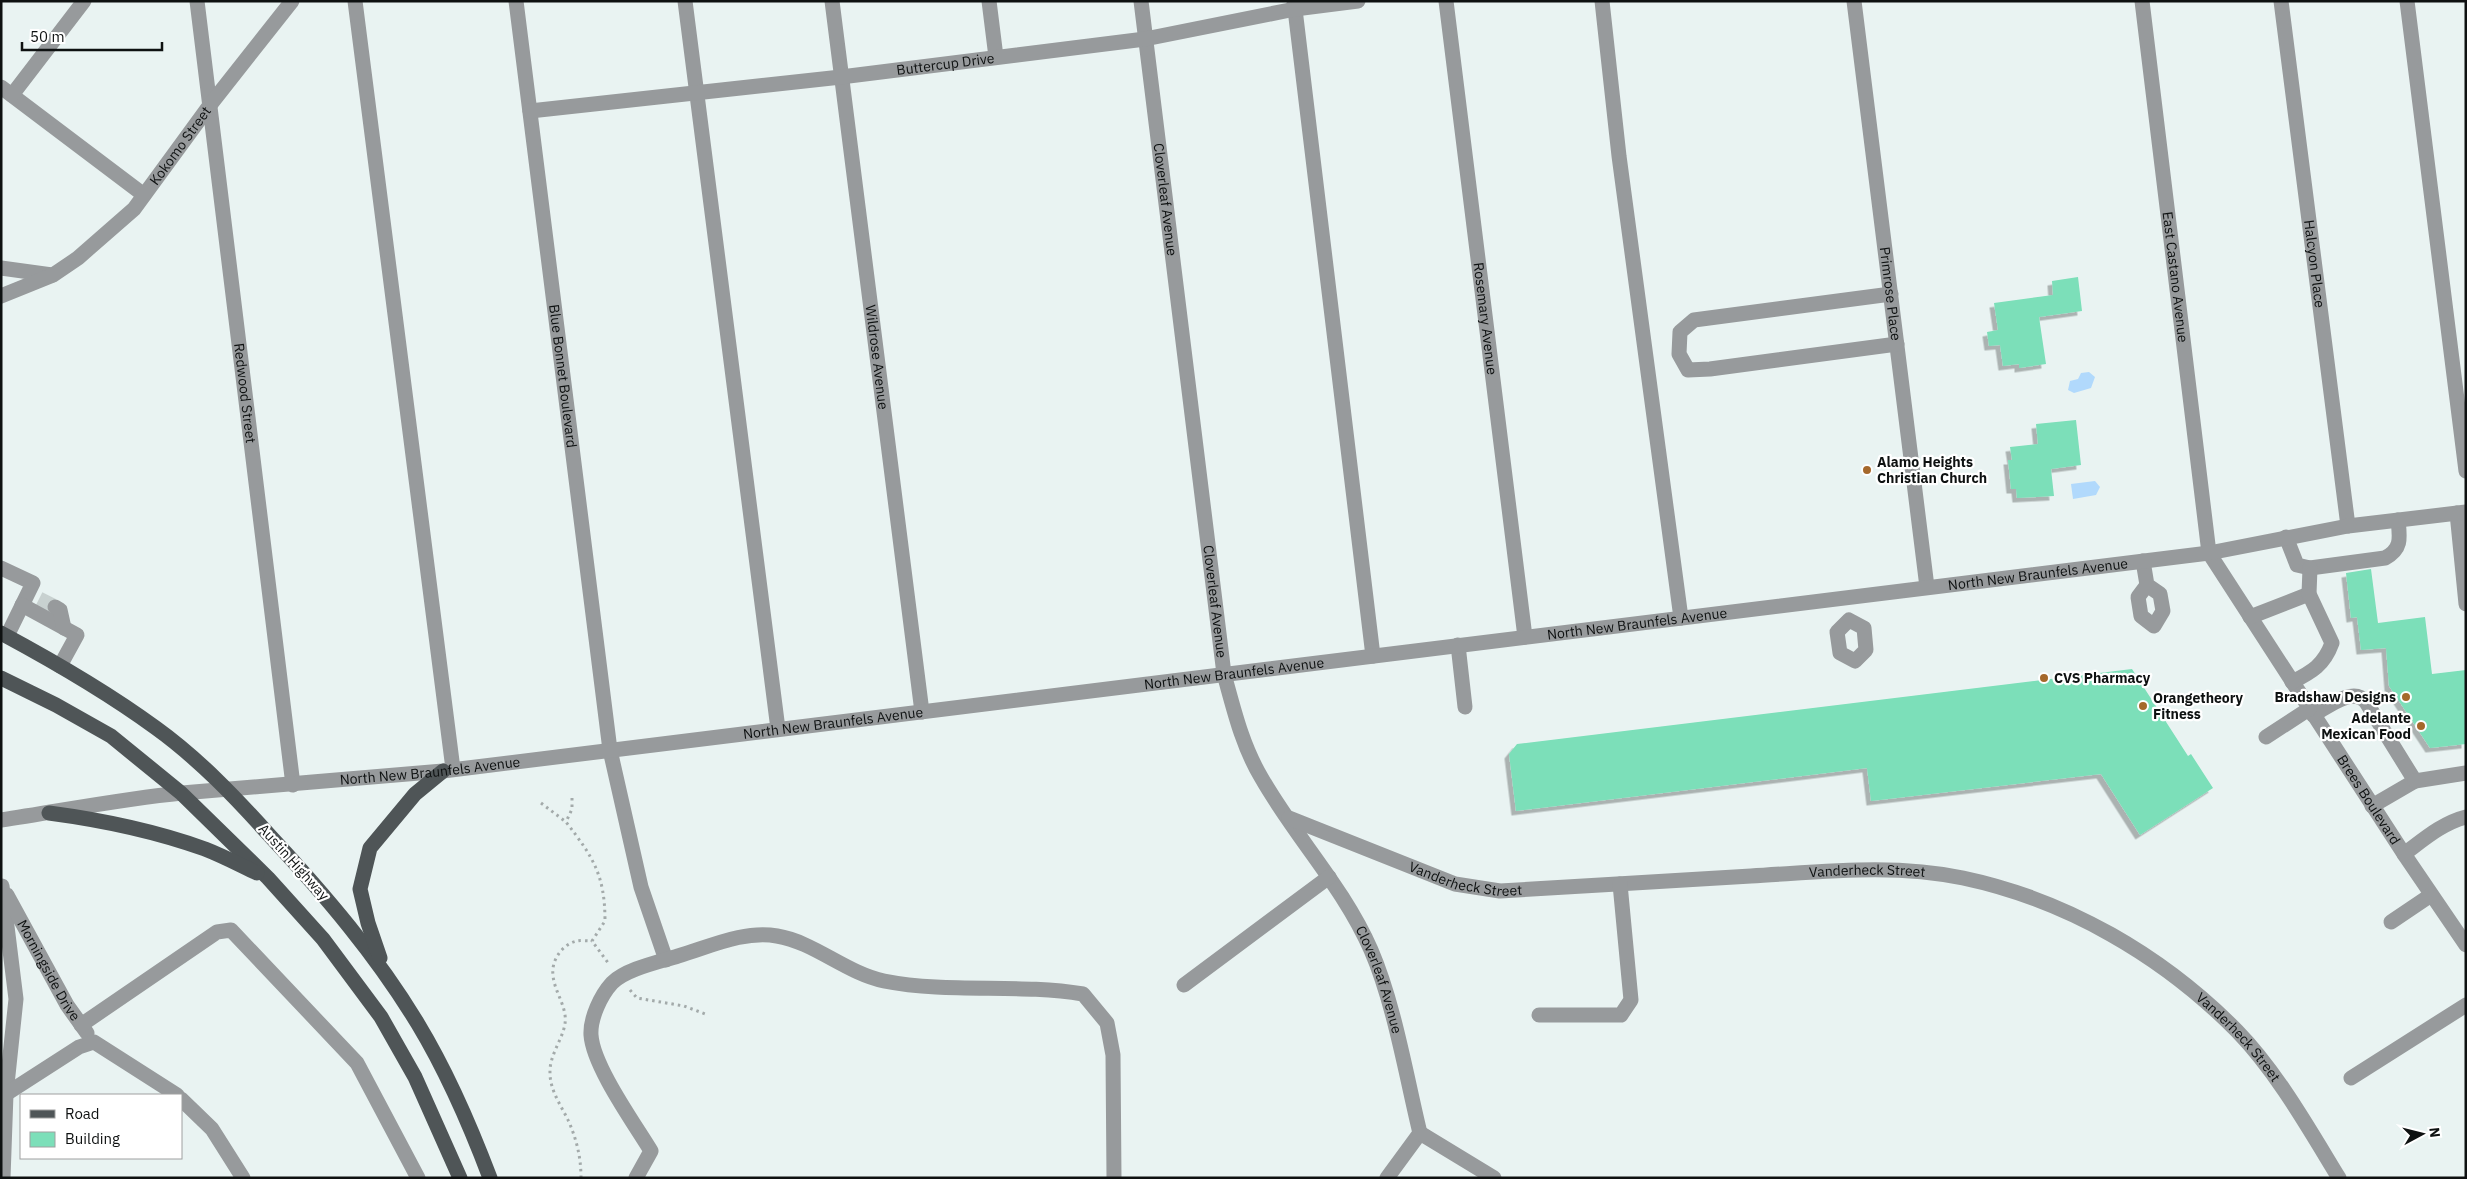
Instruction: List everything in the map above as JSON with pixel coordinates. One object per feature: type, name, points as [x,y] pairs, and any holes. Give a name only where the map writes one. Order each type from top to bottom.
[{"type":"main road","name":"Austin Highway","points":[[4,634],[98,687],[158,729],[229,790],[314,883],[367,949],[418,1024],[461,1106],[490,1178]]},
{"type":"main road","points":[[1,678],[56,704],[111,736],[182,794],[268,878],[323,939],[381,1017],[415,1077],[460,1178]]},
{"type":"main road","points":[[388,981],[368,923],[360,889],[370,848],[415,794],[448,770]]},
{"type":"main road","points":[[49,813],[105,821],[206,850],[268,878]]},
{"type":"street","points":[[84,1],[7,91],[144,195]]},
{"type":"street","name":"Redwood Street","points":[[197,1],[293,786]]},
{"type":"street","name":"Kokomo Street","points":[[1,296],[53,275],[78,258],[134,209],[210,105],[292,1]]},
{"type":"street","points":[[355,1],[448,770]]},
{"type":"street","name":"Blue Bonnet Boulevard","points":[[516,1],[610,750],[640,887],[666,960]]},
{"type":"street","points":[[685,1],[695,93],[778,729]]},
{"type":"street","name":"Wildrose Avenue","points":[[832,1],[922,712]]},
{"type":"street","points":[[989,1],[996,57]]},
{"type":"street","name":"Cloverleaf Avenue","points":[[1141,1],[1224,674],[1249,756],[1261,778],[1342,896],[1370,950],[1383,983],[1420,1132]]},
{"type":"street","name":"Buttercup Drive","points":[[530,111],[841,77],[1145,39],[1295,5],[1358,1]]},
{"type":"street","name":"Rosemary Avenue","points":[[1446,1],[1525,637]]},
{"type":"street","points":[[1602,1],[1620,166],[1681,618]]},
{"type":"street","name":"Primrose Place","points":[[1854,1],[1927,587]]},
{"type":"street","name":"East Castano Avenue","points":[[2142,1],[2209,553]]},
{"type":"street","name":"Halcyon Place","points":[[2280,1],[2348,526]]},
{"type":"street","points":[[2407,1],[2466,471]]},
{"type":"street","points":[[1295,5],[1372,656]]},
{"type":"street","points":[[1,268],[53,275]]},
{"type":"street","points":[[1891,294],[1694,320],[1680,332],[1679,354],[1688,370],[1710,369],[1897,344]]},
{"type":"street","points":[[2461,512],[2466,604]]},
{"type":"street","name":"North New Braunfels Avenue","points":[[1,820],[100,804],[182,794],[293,786],[448,770],[2209,553],[2348,526],[2461,512]]},
{"type":"street","points":[[2286,537],[2297,565],[2310,568],[2386,558],[2396,552],[2400,540],[2398,520]]},
{"type":"street","name":"Brees Boulevard","points":[[2209,553],[2372,806],[2466,945]]},
{"type":"street","points":[[2143,561],[2147,585]]},
{"type":"street","points":[[1,568],[33,583],[29,599],[4,634]]},
{"type":"street","points":[[2292,682],[2316,669],[2327,657],[2332,642],[2309,594],[2310,568]]},
{"type":"street","points":[[2250,618],[2309,594]]},
{"type":"street","points":[[1846,597],[1849,620]]},
{"type":"street","points":[[29,599],[64,628],[77,635],[60,666]]},
{"type":"street","points":[[55,607],[60,610],[64,628]]},
{"type":"street","points":[[1458,645],[1465,707]]},
{"type":"street","points":[[2266,737],[2311,712],[2356,695],[2362,697],[2415,781]]},
{"type":"street","points":[[2372,806],[2415,781],[2466,773]]},
{"type":"street","points":[[2404,854],[2433,832],[2455,820],[2466,817]]},
{"type":"street","name":"Vanderheck Street","points":[[1289,818],[1455,884],[1500,890],[1863,869],[1929,872],[1963,878],[2034,898],[2091,924],[2150,956],[2198,995],[2238,1033],[2277,1082],[2339,1178]]},
{"type":"street","points":[[1184,985],[1329,877]]},
{"type":"street","name":"Morningside Drive","points":[[2,882],[67,1005],[94,1042],[175,1094]]},
{"type":"street","name":"Morningside Drive","points":[[2,882],[16,999],[6,1094],[3,1178]]},
{"type":"street","points":[[1539,1015],[1621,1015],[1631,1000],[1620,884]]},
{"type":"street","points":[[2391,922],[2432,895]]},
{"type":"street","points":[[82,1026],[217,932],[230,930],[357,1063],[418,1178]]},
{"type":"street","points":[[636,1178],[651,1151],[599,1061],[591,1034],[597,1007],[613,982],[640,967],[742,936],[777,936],[804,946],[842,966],[884,981],[958,988],[1054,989],[1083,994],[1107,1023],[1113,1055],[1114,1178]]},
{"type":"street","points":[[2351,1078],[2466,1005]]},
{"type":"street","points":[[6,1094],[79,1047],[94,1042]]},
{"type":"street","points":[[182,1100],[212,1129],[243,1178]]},
{"type":"street","points":[[1387,1178],[1420,1132],[1494,1178]]},
{"type":"path","points":[[566,822],[572,809],[572,798]]},
{"type":"path","points":[[541,803],[566,822],[591,854],[600,877],[605,921],[592,941]]},
{"type":"path","points":[[581,1178],[580,1158],[576,1140],[557,1100],[550,1074],[551,1058],[564,1030],[566,1017],[553,976],[553,968],[560,951],[576,941],[592,941]]},
{"type":"path","points":[[592,941],[609,965]]},
{"type":"path","points":[[624,984],[637,998],[684,1006],[708,1015]]},
{"type":"water","points":[[2089,372],[2095,377],[2091,388],[2074,393],[2068,390],[2070,381],[2078,379],[2081,373]]},
{"type":"water","points":[[2095,481],[2100,487],[2096,495],[2073,499],[2071,484]]},
{"type":"building","points":[[2078,277],[2082,311],[2039,317],[2046,364],[2019,368],[2019,364],[2003,366],[2000,345],[1989,346],[1987,332],[1998,330],[1994,303],[2053,295],[2052,281]]},
{"type":"building","points":[[2076,420],[2081,465],[2051,469],[2054,496],[2017,498],[2016,489],[2011,489],[2008,460],[2012,460],[2010,447],[2038,444],[2036,424]]},
{"type":"building","points":[[2371,569],[2378,623],[2425,617],[2432,674],[2466,670],[2466,744],[2430,748],[2389,686],[2386,648],[2361,650],[2357,617],[2351,618],[2346,573]]},
{"type":"building","points":[[2132,669],[2188,756],[2191,754],[2213,788],[2140,835],[2101,774],[1871,801],[1867,768],[1516,811],[1509,754],[1517,744]]},
{"type":"tunnel","points":[[39,599],[55,607]]},
{"type":"place","name":"Alamo Heights Christian Church","points":[[1867,470]]},
{"type":"place","name":"CVS Pharmacy","points":[[2044,678]]},
{"type":"place","name":"Bradshaw Designs","points":[[2406,697]]},
{"type":"place","name":"Orangetheory Fitness","points":[[2143,706]]},
{"type":"place","name":"Adelante Mexican Food","points":[[2421,726]]}]
